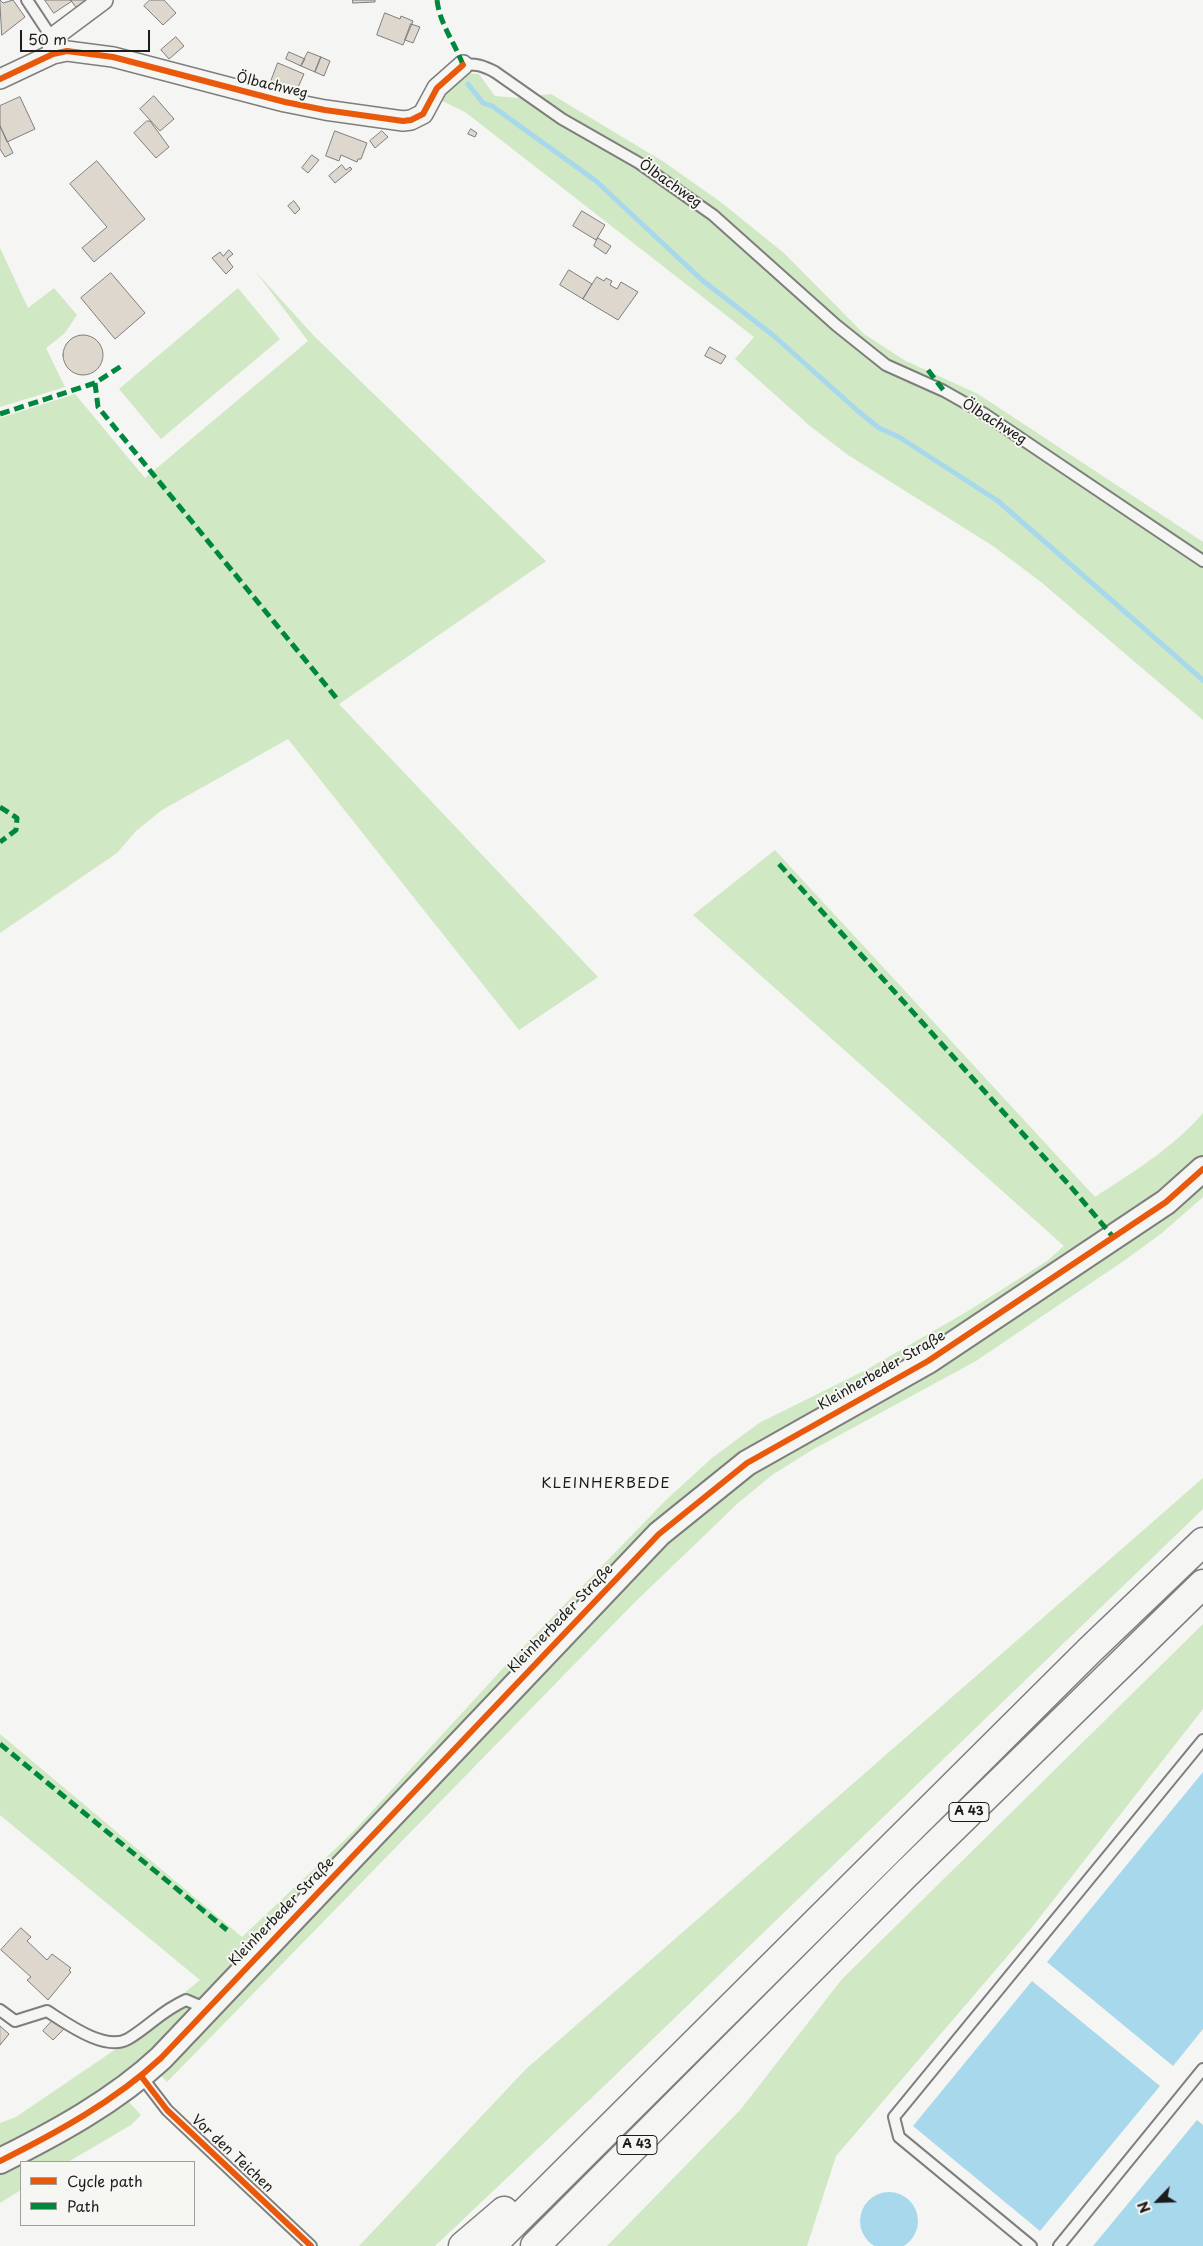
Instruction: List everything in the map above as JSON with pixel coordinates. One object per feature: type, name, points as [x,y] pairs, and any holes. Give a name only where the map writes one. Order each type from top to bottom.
[{"type":"highway","name":"A 43","points":[[491,2246],[667,2073],[1090,1650],[1203,1542]]},
{"type":"highway","name":"A 43","points":[[535,2246],[905,1876],[1203,1584]]},
{"type":"highway","points":[[463,2246],[667,2073]]},
{"type":"street","points":[[0,79],[52,46],[103,0]]},
{"type":"street","name":"Ölbachweg","points":[[52,46],[67,51],[114,57],[285,102],[325,110],[403,121],[423,114],[437,88],[462,65]]},
{"type":"street","name":"Kleinherbeder Straße","points":[[0,2160],[49,2136],[141,2076],[659,1534],[747,1464],[928,1361],[1166,1202],[1203,1169]]},
{"type":"lane","points":[[27,0],[52,46]]},
{"type":"lane","name":"Ölbachweg","points":[[462,65],[483,66],[495,72],[562,119],[648,168],[713,215],[836,325],[886,365],[944,391],[983,412],[1203,561]]},
{"type":"lane","points":[[1031,2246],[899,2137],[894,2117],[1203,1740]]},
{"type":"lane","points":[[0,2010],[14,2021],[47,2011],[74,2028],[104,2042],[126,2040],[166,2009],[186,2000],[207,2009]]},
{"type":"lane","points":[[1059,2246],[1203,2069]]},
{"type":"lane","name":"Vor den Teichen","points":[[141,2076],[167,2110],[311,2246]]},
{"type":"green space","points":[[467,73],[479,74],[495,96],[518,98],[551,94],[664,162],[722,203],[785,254],[864,334],[904,360],[978,394],[1203,542],[1203,720],[1041,582],[993,546],[848,455],[810,426],[735,359],[754,337],[465,112],[440,100],[450,82]]},
{"type":"green space","points":[[0,248],[28,308],[54,288],[77,315],[65,333],[46,348],[65,387],[0,407]]},
{"type":"green space","points":[[256,272],[314,336],[546,561],[339,704],[598,977],[519,1030],[288,739],[162,810],[136,831],[117,853],[0,933],[0,418],[75,394],[145,478],[308,341]]},
{"type":"green space","points":[[238,288],[280,339],[161,439],[119,389]]},
{"type":"green space","points":[[775,850],[1095,1197],[1166,1148],[1203,1113],[1203,1197],[1162,1233],[1125,1260],[976,1361],[812,1450],[772,1475],[737,1504],[634,1603],[167,2082],[145,2060],[114,2084],[0,2148],[0,2123],[16,2117],[116,2049],[200,1980],[0,1815],[0,1734],[242,1937],[352,1833],[506,1665],[666,1500],[712,1458],[759,1423],[866,1370],[968,1311],[1047,1261],[1064,1246],[693,915]]},
{"type":"green space","points":[[1203,1478],[1203,1509],[603,2087],[435,2246],[359,2246],[526,2069]]},
{"type":"green space","points":[[1203,1624],[1203,1709],[1029,1931],[836,2156],[807,2246],[607,2246],[741,2109],[842,1979]]},
{"type":"green space","points":[[128,2101],[141,2115],[131,2125],[70,2161],[24,2161]]},
{"type":"green space","points":[[20,2163],[20,2191],[0,2203],[0,2173]]},
{"type":"water","points":[[1203,1772],[1203,2029],[1173,2066],[1047,1962]]},
{"type":"water","points":[[1032,1981],[1160,2086],[1040,2231],[913,2126]]},
{"type":"water","points":[[1197,2120],[1203,2125],[1203,2246],[1093,2246]]},
{"type":"water","points":[[889,2192],[905,2197],[913,2205],[917,2215],[917,2227],[913,2237],[900,2247],[878,2247],[873,2245],[865,2237],[860,2221],[865,2205],[873,2197]]},
{"type":"building","points":[[0,0],[3,3],[13,0],[25,17],[2,35]]},
{"type":"building","points":[[45,0],[71,0],[72,1],[54,13]]},
{"type":"building","points":[[71,0],[90,0],[77,8]]},
{"type":"building","points":[[150,0],[164,0],[176,13],[163,25],[144,6]]},
{"type":"building","points":[[353,0],[375,0],[375,2],[353,3]]},
{"type":"building","points":[[385,13],[400,19],[401,16],[413,21],[403,45],[377,35]]},
{"type":"building","points":[[411,24],[420,27],[413,43],[405,40]]},
{"type":"building","points":[[176,37],[184,46],[169,59],[161,50]]},
{"type":"building","points":[[289,52],[305,59],[301,66],[286,59]]},
{"type":"building","points":[[308,52],[321,57],[315,72],[301,66]]},
{"type":"building","points":[[321,57],[330,61],[324,76],[315,72]]},
{"type":"building","points":[[278,63],[304,74],[295,94],[270,84]]},
{"type":"building","points":[[154,96],[174,119],[160,131],[140,109]]},
{"type":"building","points":[[20,97],[35,129],[7,142],[0,126],[0,106]]},
{"type":"building","points":[[147,121],[150,121],[169,147],[156,158],[134,133]]},
{"type":"building","points":[[0,126],[13,153],[5,157],[0,149]]},
{"type":"building","points":[[471,129],[477,133],[475,137],[468,134]]},
{"type":"building","points":[[335,131],[367,143],[361,159],[358,159],[357,162],[341,155],[339,161],[326,156]]},
{"type":"building","points":[[382,131],[388,137],[375,148],[370,141]]},
{"type":"building","points":[[312,155],[319,160],[308,173],[302,168]]},
{"type":"building","points":[[97,161],[145,219],[94,262],[82,248],[107,227],[70,184]]},
{"type":"building","points":[[342,165],[346,170],[350,167],[352,169],[335,183],[329,176]]},
{"type":"building","points":[[294,201],[300,209],[295,214],[288,206]]},
{"type":"building","points":[[582,211],[605,225],[596,240],[573,226]]},
{"type":"building","points":[[598,238],[611,246],[606,254],[594,246]]},
{"type":"building","points":[[229,250],[233,254],[227,259],[233,267],[226,274],[212,258],[220,252],[223,256]]},
{"type":"building","points":[[569,270],[592,284],[583,299],[560,285]]},
{"type":"building","points":[[111,273],[145,313],[115,339],[81,298]]},
{"type":"building","points":[[597,277],[604,281],[606,278],[612,281],[610,285],[617,289],[621,282],[638,292],[618,320],[583,299]]},
{"type":"building","points":[[87,335],[94,338],[100,344],[103,355],[102,363],[94,372],[87,375],[79,375],[72,372],[64,363],[63,351],[66,344],[75,336]]},
{"type":"building","points":[[710,347],[726,356],[721,364],[705,356]]},
{"type":"building","points":[[21,1928],[31,1937],[27,1941],[47,1960],[52,1954],[71,1968],[69,1970],[71,1972],[48,2000],[27,1980],[31,1977],[1,1950]]},
{"type":"building","points":[[53,2020],[64,2029],[53,2040],[43,2031]]},
{"type":"building","points":[[0,2026],[9,2034],[0,2045]]},
{"type":"waterway","points":[[468,84],[483,103],[492,106],[596,181],[702,280],[774,336],[879,428],[899,437],[998,501],[1203,680]]},
{"type":"marked path","points":[[437,0],[444,25],[463,65]]},
{"type":"marked path","points":[[0,414],[95,383],[123,365]]},
{"type":"marked path","points":[[928,370],[944,391]]},
{"type":"marked path","points":[[95,383],[98,407],[338,700]]},
{"type":"marked path","points":[[0,807],[17,818],[16,830],[0,842]]},
{"type":"marked path","points":[[779,864],[1071,1187],[1114,1238]]},
{"type":"marked path","points":[[0,1744],[227,1930]]},
{"type":"cycle path","points":[[0,79],[53,54],[67,51],[113,57],[285,102],[325,110],[403,121],[411,120],[423,114],[437,88],[463,65]]},
{"type":"cycle path","points":[[0,2161],[105,2102],[161,2058],[659,1534],[747,1463],[928,1361],[1166,1202],[1203,1169]]},
{"type":"cycle path","points":[[141,2076],[167,2110],[311,2246]]},
{"type":"district","name":"KLEINHERBEDE","points":[[606,1484]]}]
